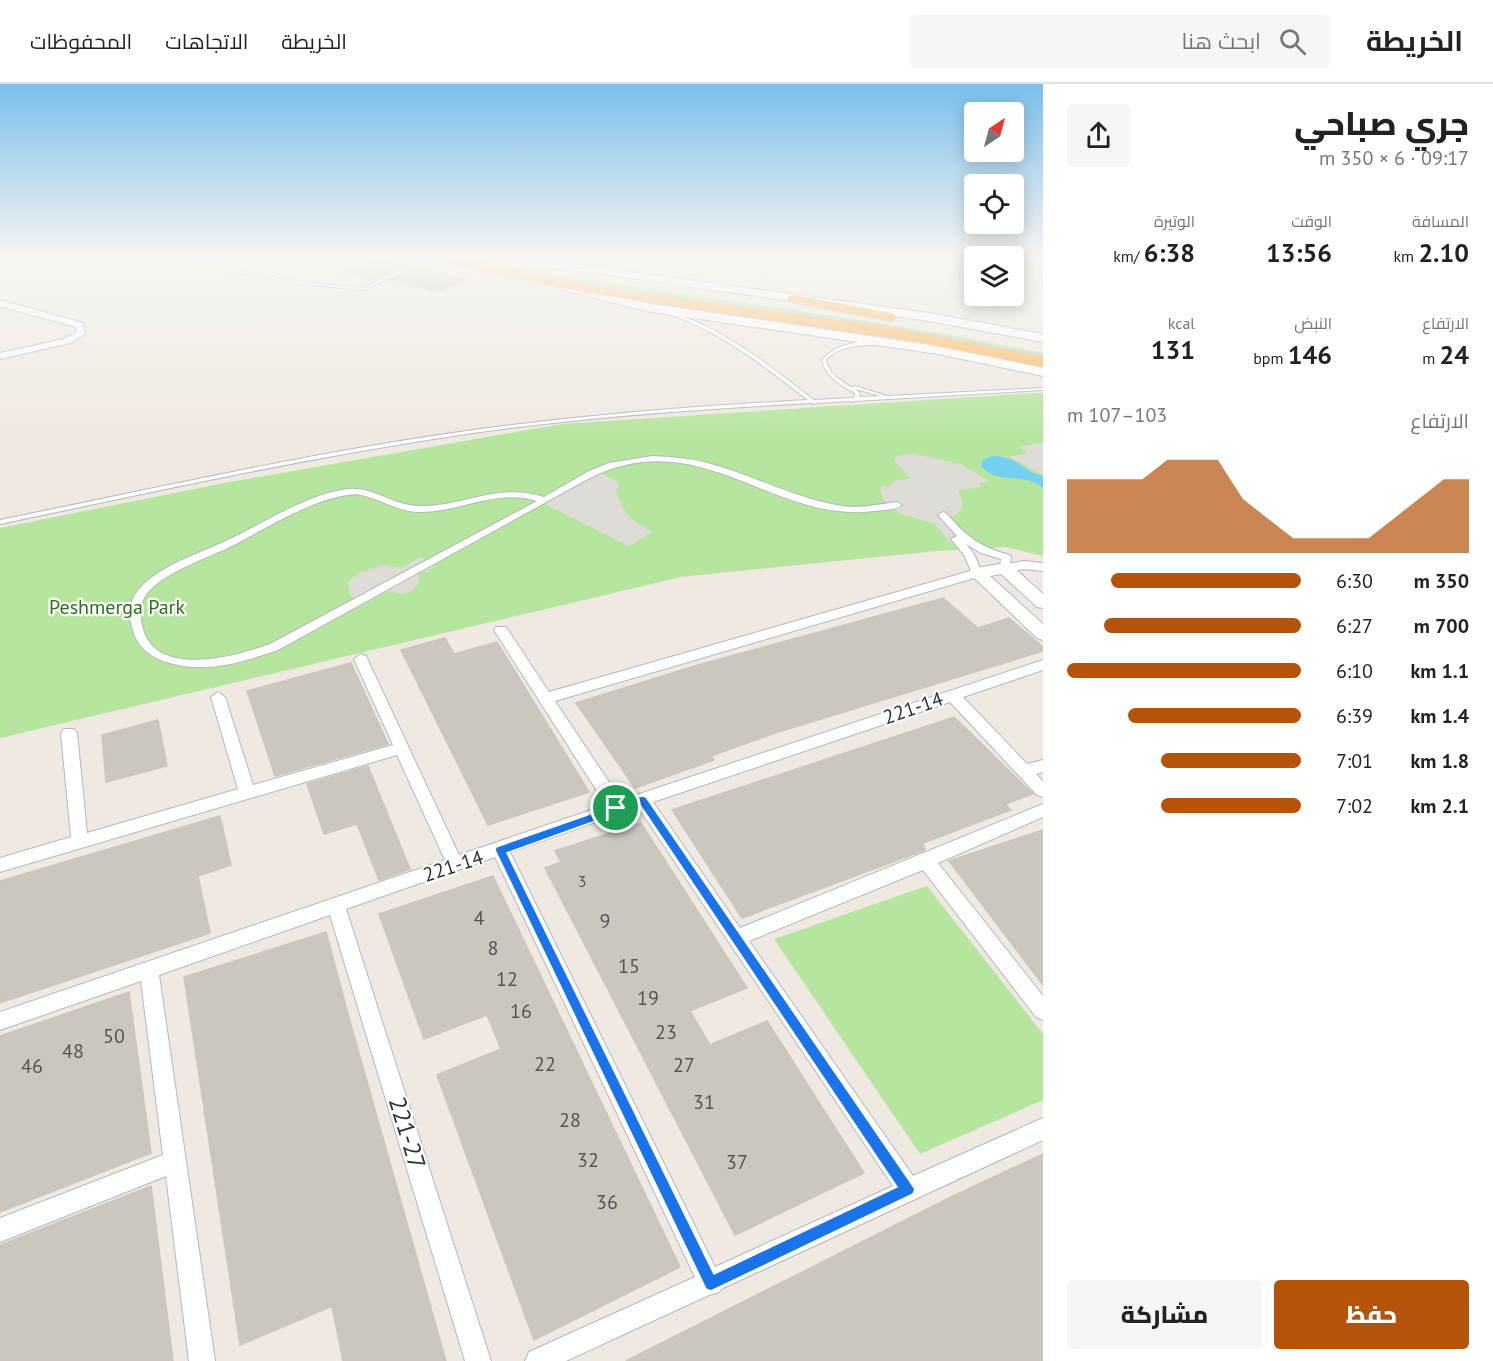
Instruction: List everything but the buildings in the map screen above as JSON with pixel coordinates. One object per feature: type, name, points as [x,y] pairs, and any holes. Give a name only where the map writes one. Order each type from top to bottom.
[{"type":"highway","points":[[790,319],[900,334],[966,351],[1043,362]]},
{"type":"highway","points":[[893,319],[944,327]]},
{"type":"highway","points":[[899,319],[1043,347]]},
{"type":"main road","points":[[725,319],[918,347],[966,351],[1043,372]]},
{"type":"main road","points":[[937,319],[1043,337]]},
{"type":"street","points":[[0,356],[67,341],[81,333],[80,326],[54,319]]},
{"type":"street","points":[[545,500],[532,495],[509,493],[480,496],[434,508],[417,509],[369,492],[346,492],[309,506],[163,576],[138,599],[135,620],[139,636],[150,651],[177,663],[209,666],[244,658],[274,647],[545,500],[611,465],[624,461],[666,458],[696,461],[807,501],[842,509],[858,510],[897,505]]},
{"type":"street","points":[[1005,568],[1006,557],[981,551],[939,515],[969,554],[977,573],[1043,634]]},
{"type":"street","points":[[547,698],[977,573],[1024,565],[1043,567]]},
{"type":"street","points":[[1005,568],[1043,603]]},
{"type":"street","points":[[501,630],[616,808]]},
{"type":"street","points":[[361,659],[455,864]]},
{"type":"street","name":"221-14","points":[[0,1021],[616,808],[1043,665]]},
{"type":"street","points":[[952,695],[1043,791]]},
{"type":"street","points":[[218,697],[247,793]]},
{"type":"street","points":[[69,734],[80,842]]},
{"type":"street","points":[[0,865],[401,748]]},
{"type":"street","points":[[1026,771],[1043,766]]},
{"type":"street","points":[[642,800],[908,1189]]},
{"type":"street","points":[[736,938],[926,861],[1043,810]]},
{"type":"street","points":[[500,850],[711,1284]]},
{"type":"street","points":[[926,861],[1043,1011]]},
{"type":"street","name":"221-27","points":[[336,906],[478,1361]]},
{"type":"street","points":[[149,971],[202,1361]]},
{"type":"street","points":[[538,1361],[711,1284],[908,1189],[1043,1129]]},
{"type":"street","points":[[0,1230],[175,1161]]},
{"type":"lane","points":[[687,319],[712,329],[815,403]]},
{"type":"lane","points":[[852,401],[858,394],[833,377],[825,368],[824,360],[833,351],[865,344],[918,347]]},
{"type":"lane","points":[[843,384],[873,393],[904,398]]},
{"type":"lane","points":[[0,522],[314,458],[472,433],[575,420],[1043,389]]},
{"type":"green space","points":[[814,319],[849,319],[971,339],[1043,353],[1043,358],[971,344]]},
{"type":"green space","name":"Peshmerga Park","points":[[1043,393],[1043,556],[1005,547],[936,551],[681,577],[0,738],[0,528],[224,483],[562,424]]},
{"type":"green space","points":[[927,886],[1043,1034],[1043,1100],[920,1154],[774,939]]},
{"type":"shaded area","points":[[1043,442],[1043,475],[1009,457],[1027,453],[1019,447]]},
{"type":"shaded area","points":[[915,454],[960,464],[989,481],[979,483],[981,487],[958,490],[963,501],[961,510],[950,519],[972,541],[951,544],[934,523],[901,514],[884,500],[880,491],[882,486],[888,487],[897,480],[911,479],[894,461],[896,456]]},
{"type":"shaded area","points":[[598,472],[620,483],[616,491],[622,506],[630,518],[652,532],[629,546],[541,502]]},
{"type":"shaded area","points":[[421,557],[435,567],[418,574],[419,583],[413,590],[404,594],[389,591],[362,605],[350,595],[348,582],[359,573],[384,565],[401,568]]},
{"type":"water","points":[[991,456],[1008,458],[1029,471],[1043,476],[1043,489],[1029,481],[995,476],[988,472],[981,466],[983,460]]},
{"type":"route","points":[[642,800],[908,1189],[711,1284],[500,850],[616,808],[642,800]]}]
